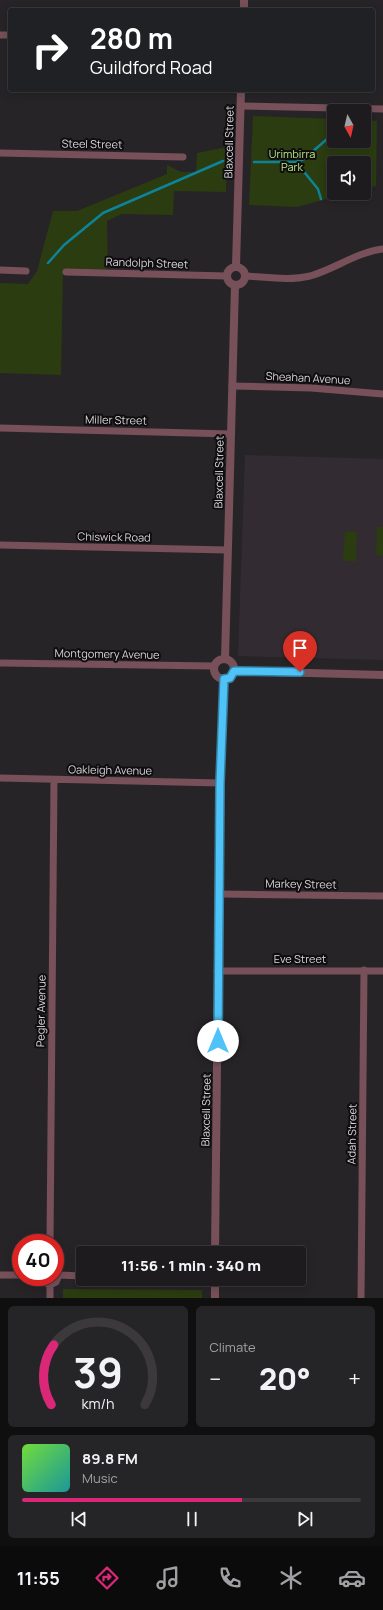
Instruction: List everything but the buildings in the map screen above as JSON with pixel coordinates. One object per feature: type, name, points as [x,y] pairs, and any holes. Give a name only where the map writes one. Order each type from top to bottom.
[{"type":"street","name":"Blaxcell Street","points":[[236,266],[241,92]]},
{"type":"street","points":[[241,106],[383,109]]},
{"type":"street","name":"Steel Street","points":[[0,152],[183,157]]},
{"type":"street","points":[[245,276],[287,278],[309,276],[362,254],[383,249]]},
{"type":"street","points":[[236,266],[242,268],[245,276],[243,282],[234,285],[229,282],[226,276],[229,269],[236,266]]},
{"type":"street","points":[[0,270],[26,271]]},
{"type":"street","name":"Randolph Street","points":[[66,272],[226,276]]},
{"type":"street","name":"Blaxcell Street","points":[[225,659],[234,285]]},
{"type":"street","name":"Sheahan Avenue","points":[[232,386],[311,388],[383,394]]},
{"type":"street","name":"Miller Street","points":[[0,428],[230,434]]},
{"type":"street","name":"Chiswick Road","points":[[0,546],[227,550]]},
{"type":"street","points":[[225,659],[231,662],[234,671],[230,678],[224,679],[217,676],[214,666],[218,661],[225,659]]},
{"type":"street","name":"Montgomery Avenue","points":[[0,663],[214,666]]},
{"type":"street","points":[[234,671],[383,674]]},
{"type":"street","name":"Blaxcell Street","points":[[215,1246],[220,783],[224,679]]},
{"type":"street","name":"Oakleigh Avenue","points":[[0,778],[220,783]]},
{"type":"street","name":"Pegler Avenue","points":[[50,1234],[54,780]]},
{"type":"street","name":"Markey Street","points":[[219,894],[383,896]]},
{"type":"street","name":"Eve Street","points":[[218,970],[383,971]]},
{"type":"street","name":"Adah Street","points":[[361,1298],[364,970]]},
{"type":"street","points":[[0,1275],[12,1275]]},
{"type":"street","points":[[64,1275],[76,1276]]},
{"type":"street","points":[[50,1286],[50,1298]]},
{"type":"street","points":[[215,1298],[216,1286]]},
{"type":"shaded area","points":[[245,455],[383,459],[383,660],[238,656]]},
{"type":"green space","name":"Urimbirra Park","points":[[253,116],[327,119],[327,148],[371,148],[371,121],[377,121],[376,186],[371,187],[371,156],[327,156],[327,199],[297,207],[249,205]]},
{"type":"green space","points":[[227,147],[226,192],[174,191],[173,215],[122,214],[107,221],[108,269],[63,269],[61,375],[0,373],[0,283],[28,284],[37,271],[53,211],[77,211],[167,174],[167,165],[181,172],[196,172],[197,153]]},
{"type":"green space","points":[[377,527],[383,527],[383,556],[376,555]]},
{"type":"green space","points":[[345,531],[357,532],[356,561],[343,561]]},
{"type":"green space","points":[[63,1289],[202,1290],[202,1298],[63,1298]]},
{"type":"waterway","points":[[254,162],[296,162],[304,159],[327,139]]},
{"type":"waterway","points":[[48,263],[64,245],[103,213],[223,161]]},
{"type":"waterway","points":[[296,162],[318,189],[321,199]]},
{"type":"route","points":[[218,1041],[220,783],[224,679],[230,678],[234,671],[300,672]]}]
